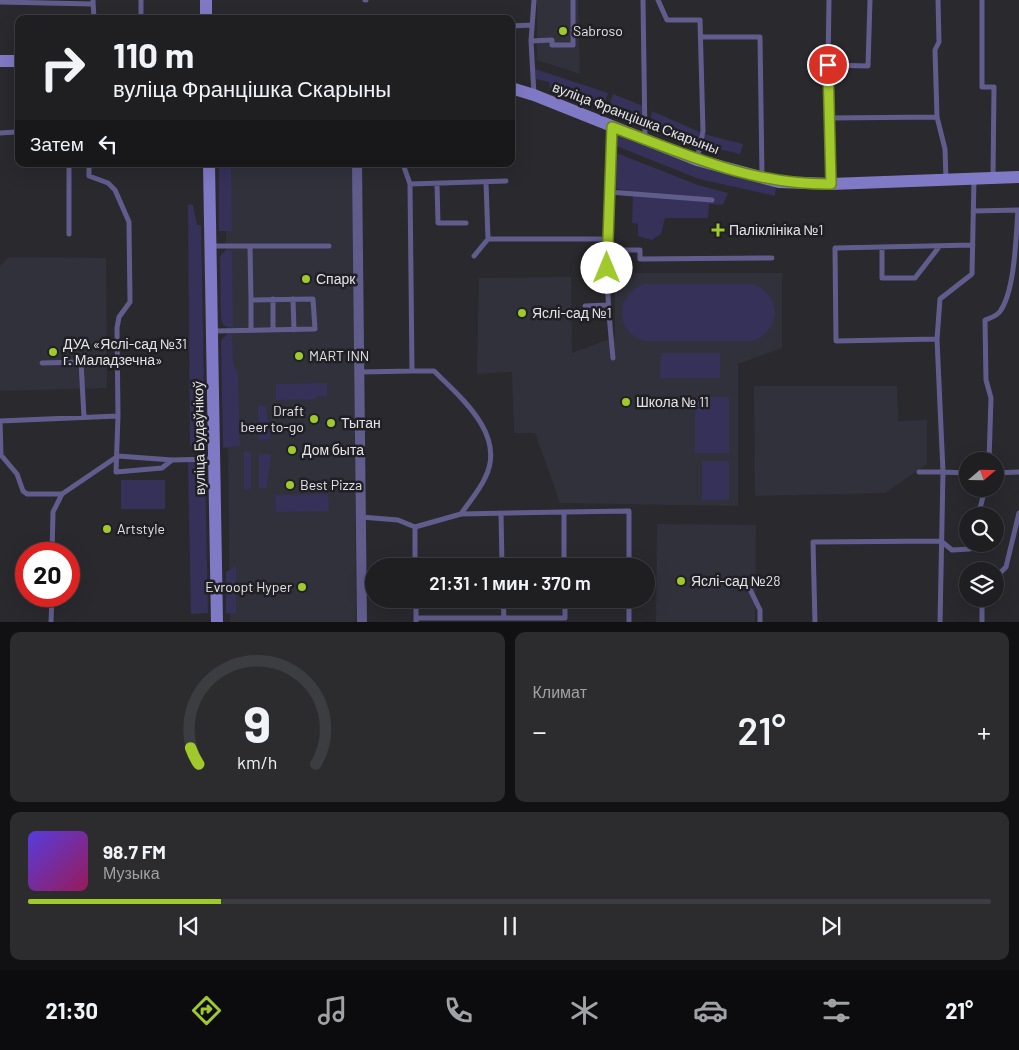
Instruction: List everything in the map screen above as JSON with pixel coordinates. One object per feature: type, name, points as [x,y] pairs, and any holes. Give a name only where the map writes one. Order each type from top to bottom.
[{"type":"main road","points":[[206,0],[206,15]]},
{"type":"main road","points":[[0,61],[15,61]]},
{"type":"main road","name":"вуліца Францішка Скарыны","points":[[515,89],[697,160],[779,182],[831,184],[1019,178]]},
{"type":"main road","name":"вуліца Будаўнікоў","points":[[209,167],[217,622]]},
{"type":"street","points":[[358,167],[362,622]]},
{"type":"lane","points":[[141,0],[141,15]]},
{"type":"lane","points":[[534,0],[531,41],[534,95]]},
{"type":"lane","points":[[531,41],[552,40],[552,45],[573,45],[573,0]]},
{"type":"lane","points":[[643,0],[644,139]]},
{"type":"lane","points":[[658,0],[667,20],[700,20],[703,131],[697,160]]},
{"type":"lane","points":[[829,0],[828,118],[831,184]]},
{"type":"lane","points":[[828,65],[868,66],[870,0]]},
{"type":"lane","points":[[938,0],[939,42],[936,50],[937,118],[945,149],[946,180]]},
{"type":"lane","points":[[982,0],[982,87],[994,87],[993,178]]},
{"type":"lane","points":[[0,2],[93,2],[94,15]]},
{"type":"lane","points":[[515,26],[532,25]]},
{"type":"lane","points":[[701,37],[760,37],[762,177]]},
{"type":"lane","points":[[828,118],[937,118]]},
{"type":"lane","points":[[612,127],[607,250],[608,305],[613,358]]},
{"type":"lane","points":[[0,133],[15,132]]},
{"type":"lane","points":[[69,167],[69,234]]},
{"type":"lane","points":[[89,167],[89,176],[108,183],[114,190],[129,222],[130,302],[119,317],[117,328],[118,456],[116,472],[162,468],[172,460]]},
{"type":"lane","points":[[404,167],[410,184],[412,371]]},
{"type":"lane","points":[[940,622],[942,472],[937,339],[940,299],[972,274],[974,179]]},
{"type":"lane","points":[[410,184],[506,181]]},
{"type":"lane","points":[[474,256],[488,239],[486,182]]},
{"type":"lane","points":[[437,183],[438,223],[466,223]]},
{"type":"lane","points":[[609,192],[712,200]]},
{"type":"lane","points":[[973,210],[1018,210],[1013,274],[1001,310],[993,317],[985,320],[986,380],[991,398],[989,452]]},
{"type":"lane","points":[[488,239],[607,239]]},
{"type":"lane","points":[[937,339],[836,341],[835,248],[973,245]]},
{"type":"lane","points":[[210,246],[329,246]]},
{"type":"lane","points":[[250,247],[251,330]]},
{"type":"lane","points":[[882,248],[882,278],[915,278],[939,247]]},
{"type":"lane","points":[[607,250],[640,250],[640,259],[772,258]]},
{"type":"lane","points":[[273,299],[273,330]]},
{"type":"lane","points":[[293,299],[294,330]]},
{"type":"lane","points":[[212,331],[314,329],[313,299],[252,300]]},
{"type":"lane","points":[[585,306],[608,305]]},
{"type":"lane","points":[[42,363],[81,362],[84,418]]},
{"type":"lane","points":[[360,372],[434,371],[467,404],[488,434],[491,450],[490,464],[485,478],[461,514]]},
{"type":"lane","points":[[62,494],[27,494],[22,491],[17,474],[1,455],[0,421],[118,416]]},
{"type":"lane","points":[[52,542],[53,512],[62,494],[118,456],[172,460],[214,459]]},
{"type":"lane","points":[[919,472],[959,473]]},
{"type":"lane","points":[[1004,473],[1019,472]]},
{"type":"lane","points":[[361,517],[398,520],[415,527],[461,514],[629,511],[629,558]]},
{"type":"lane","points":[[564,512],[564,558]]},
{"type":"lane","points":[[501,513],[502,558]]},
{"type":"lane","points":[[1004,569],[1019,513]]},
{"type":"lane","points":[[415,527],[416,558]]},
{"type":"lane","points":[[815,622],[813,542],[941,541],[952,550],[959,550]]},
{"type":"lane","points":[[745,580],[760,610],[760,622]]},
{"type":"lane","points":[[51,622],[52,607]]},
{"type":"lane","points":[[982,607],[982,622]]},
{"type":"lane","points":[[503,608],[504,618]]},
{"type":"lane","points":[[416,620],[565,618],[565,608]]},
{"type":"lane","points":[[629,608],[629,622]]},
{"type":"shaded area","points":[[537,0],[578,0],[580,74],[537,60]]},
{"type":"shaded area","points":[[535,69],[608,93],[602,110],[550,88],[549,82],[536,79]]},
{"type":"shaded area","points":[[613,94],[643,106],[641,128],[607,112]]},
{"type":"shaded area","points":[[652,111],[700,132],[696,149],[649,128]]},
{"type":"shaded area","points":[[617,134],[776,185],[775,196],[699,179],[614,145]]},
{"type":"shaded area","points":[[704,134],[743,144],[740,154],[702,145]]},
{"type":"shaded area","points":[[614,152],[698,185],[728,193],[723,205],[709,204],[708,218],[665,218],[661,234],[652,240],[638,236],[638,224],[632,223],[633,192],[613,188]]},
{"type":"shaded area","points":[[219,167],[231,167],[232,231],[219,231]]},
{"type":"shaded area","points":[[225,167],[353,167],[356,622],[230,622]]},
{"type":"shaded area","points":[[188,204],[193,205],[197,225],[201,225],[205,445],[190,445]]},
{"type":"shaded area","points":[[226,250],[232,251],[233,327],[224,326],[221,319],[220,256]]},
{"type":"shaded area","name":"ДУА «Яслі-сад №31 г. Маладзечна»","points":[[9,257],[106,258],[107,388],[0,391],[0,266]]},
{"type":"shaded area","name":"Школа № 11","points":[[615,273],[782,273],[782,348],[738,364],[738,506],[560,503],[535,433],[514,433],[512,372],[477,374],[479,278],[571,277],[572,353],[615,337]]},
{"type":"shaded area","points":[[644,284],[752,284],[769,295],[775,313],[773,321],[769,330],[752,341],[645,341],[635,337],[628,330],[623,322],[622,313],[623,304],[628,296],[634,289]]},
{"type":"shaded area","points":[[228,334],[232,334],[233,363],[238,374],[240,446],[223,448],[221,343],[222,339]]},
{"type":"shaded area","points":[[661,353],[720,353],[720,378],[660,378]]},
{"type":"shaded area","points":[[327,383],[327,396],[316,396],[316,399],[276,400],[276,384]]},
{"type":"shaded area","points":[[754,386],[897,386],[898,421],[927,420],[927,464],[885,493],[755,496]]},
{"type":"shaded area","points":[[695,397],[729,397],[729,453],[695,453]]},
{"type":"shaded area","points":[[258,406],[266,406],[270,439],[258,440]]},
{"type":"shaded area","points":[[244,452],[251,452],[251,489],[244,489]]},
{"type":"shaded area","points":[[259,454],[271,454],[267,488],[259,488]]},
{"type":"shaded area","points":[[702,461],[729,461],[729,500],[702,500]]},
{"type":"shaded area","points":[[188,462],[205,462],[208,613],[191,614]]},
{"type":"shaded area","points":[[121,480],[165,480],[165,509],[121,509]]},
{"type":"shaded area","points":[[328,494],[329,511],[276,512],[275,495]]},
{"type":"shaded area","points":[[657,524],[756,525],[755,622],[656,622]]},
{"type":"shaded area","points":[[236,566],[236,614],[226,613],[226,572]]},
{"type":"place","name":"Sabroso","points":[[563,31]]},
{"type":"place","name":"Паліклініка №1","points":[[718,230]]},
{"type":"place","name":"Спарк","points":[[306,279]]},
{"type":"place","name":"Яслі-сад №1","points":[[522,313]]},
{"type":"place","name":"ДУА «Яслі-сад №31 г. Маладзечна»","points":[[53,352]]},
{"type":"place","name":"MART INN","points":[[299,356]]},
{"type":"place","name":"Школа № 11","points":[[626,402]]},
{"type":"place","name":"Draft beer to-go","points":[[314,419]]},
{"type":"place","name":"Тытан","points":[[331,423]]},
{"type":"place","name":"Дом быта","points":[[292,450]]},
{"type":"place","name":"Best Pizza","points":[[290,485]]},
{"type":"place","name":"Artstyle","points":[[107,529]]},
{"type":"place","name":"Яслі-сад №28","points":[[681,581]]},
{"type":"place","name":"Evroopt Hyper","points":[[302,587]]},
{"type":"route","points":[[607,268],[612,127],[697,160],[779,182],[831,184],[828,134],[828,65]]}]
